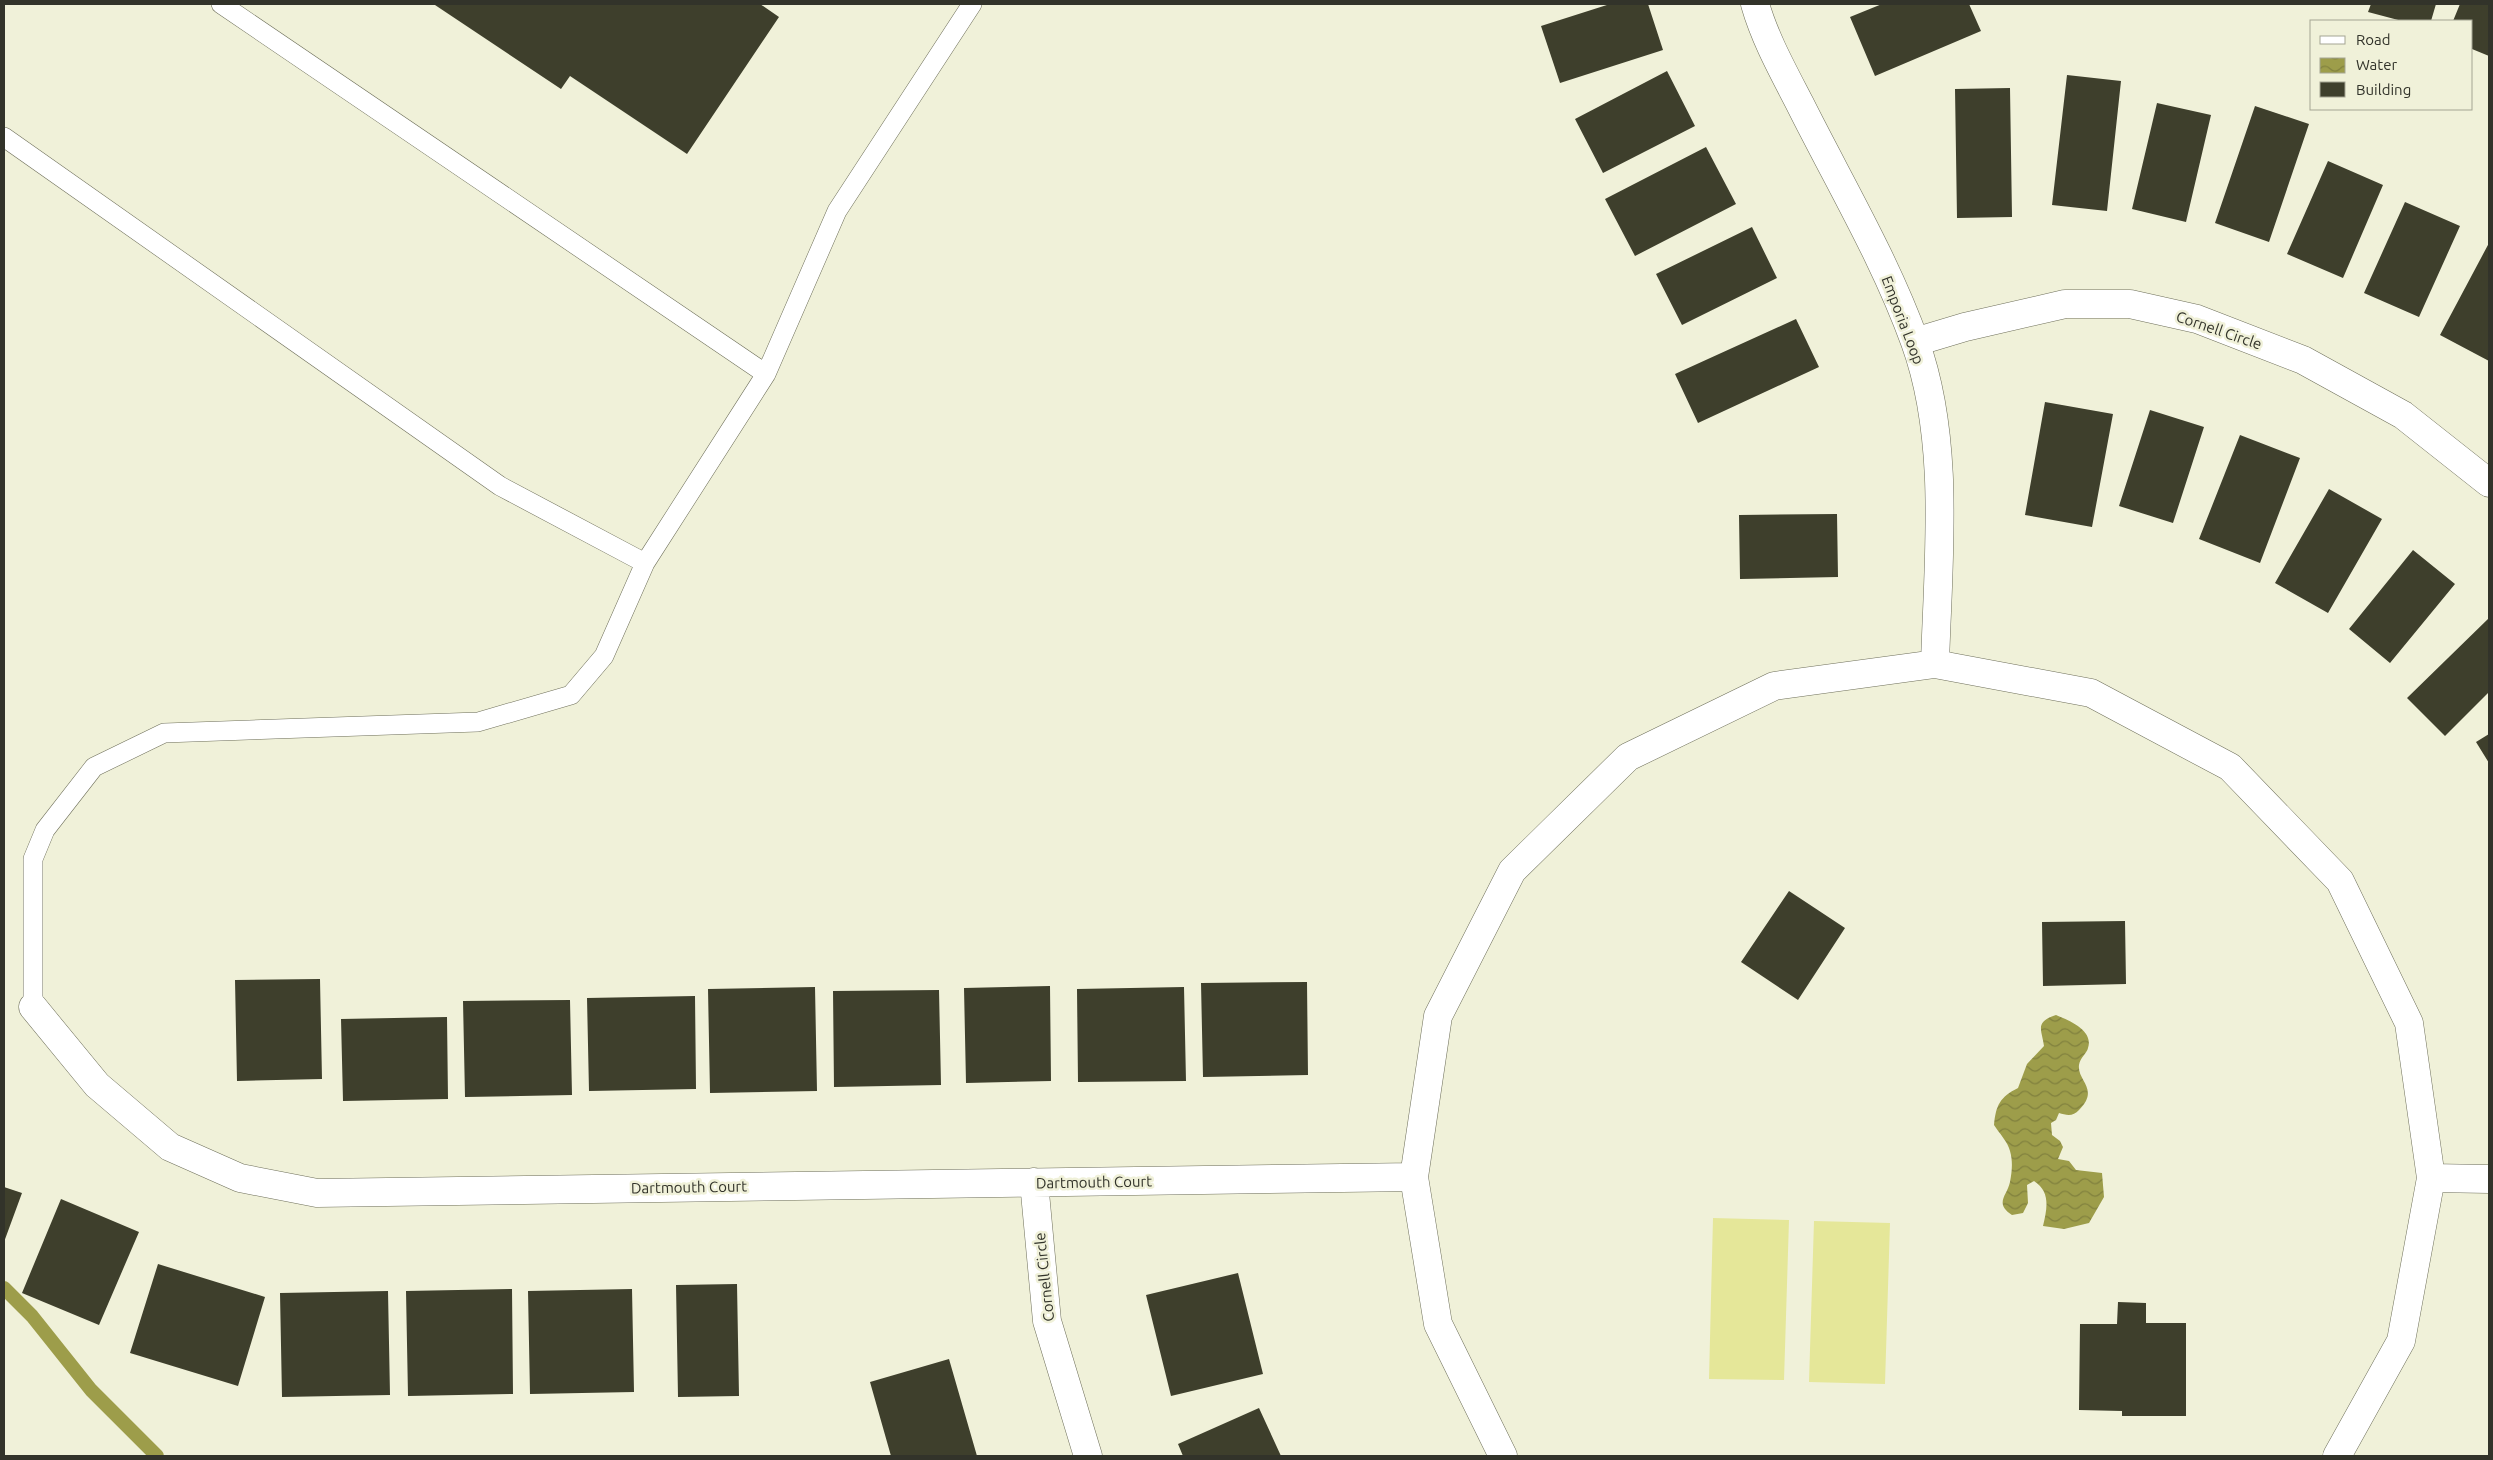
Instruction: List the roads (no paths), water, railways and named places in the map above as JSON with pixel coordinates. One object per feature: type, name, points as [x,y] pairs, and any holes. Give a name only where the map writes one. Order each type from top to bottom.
[{"type":"street","name":"Emporia Loop","points":[[1755,4],[1772,49],[1865,230],[1915,342],[1932,416],[1939,500],[1935,664]]},
{"type":"street","name":"Cornell Circle","points":[[1915,342],[1966,327],[2065,304],[2130,304],[2197,318],[2303,360],[2404,415],[2489,483]]},
{"type":"street","points":[[1503,1456],[1438,1324],[1414,1177],[1438,1016],[1512,871],[1628,757],[1774,686],[1935,664],[2091,693],[2230,767],[2340,881],[2409,1023],[2431,1178],[2402,1341],[2337,1456]]},
{"type":"street","name":"Dartmouth Court","points":[[33,1007],[97,1085],[170,1147],[240,1178],[317,1193],[1414,1177]]},
{"type":"street","points":[[2431,1178],[2489,1179]]},
{"type":"street","name":"Cornell Circle","points":[[1034,1182],[1047,1321],[1088,1456]]},
{"type":"lane","points":[[222,4],[766,374]]},
{"type":"lane","points":[[33,1007],[33,859],[45,830],[94,767],[164,733],[478,722],[571,694],[604,656],[645,563],[766,374],[837,211],[972,4]]},
{"type":"lane","points":[[4,137],[500,486],[645,563]]},
{"type":"water","points":[[2056,1015],[2084,1031],[2089,1042],[2079,1065],[2079,1071],[2088,1091],[2085,1103],[2072,1115],[2059,1113],[2056,1120],[2051,1123],[2052,1135],[2060,1141],[2063,1147],[2058,1159],[2069,1161],[2076,1170],[2102,1173],[2104,1197],[2089,1223],[2064,1229],[2043,1226],[2046,1213],[2045,1196],[2043,1190],[2034,1181],[2027,1185],[2028,1203],[2023,1213],[2012,1215],[2004,1207],[2003,1199],[2011,1178],[2012,1159],[2007,1144],[1994,1125],[2000,1102],[2018,1088],[2027,1064],[2044,1046],[2041,1031],[2042,1024]]},
{"type":"waterway","points":[[4,1288],[32,1316],[91,1390],[157,1456]]}]
